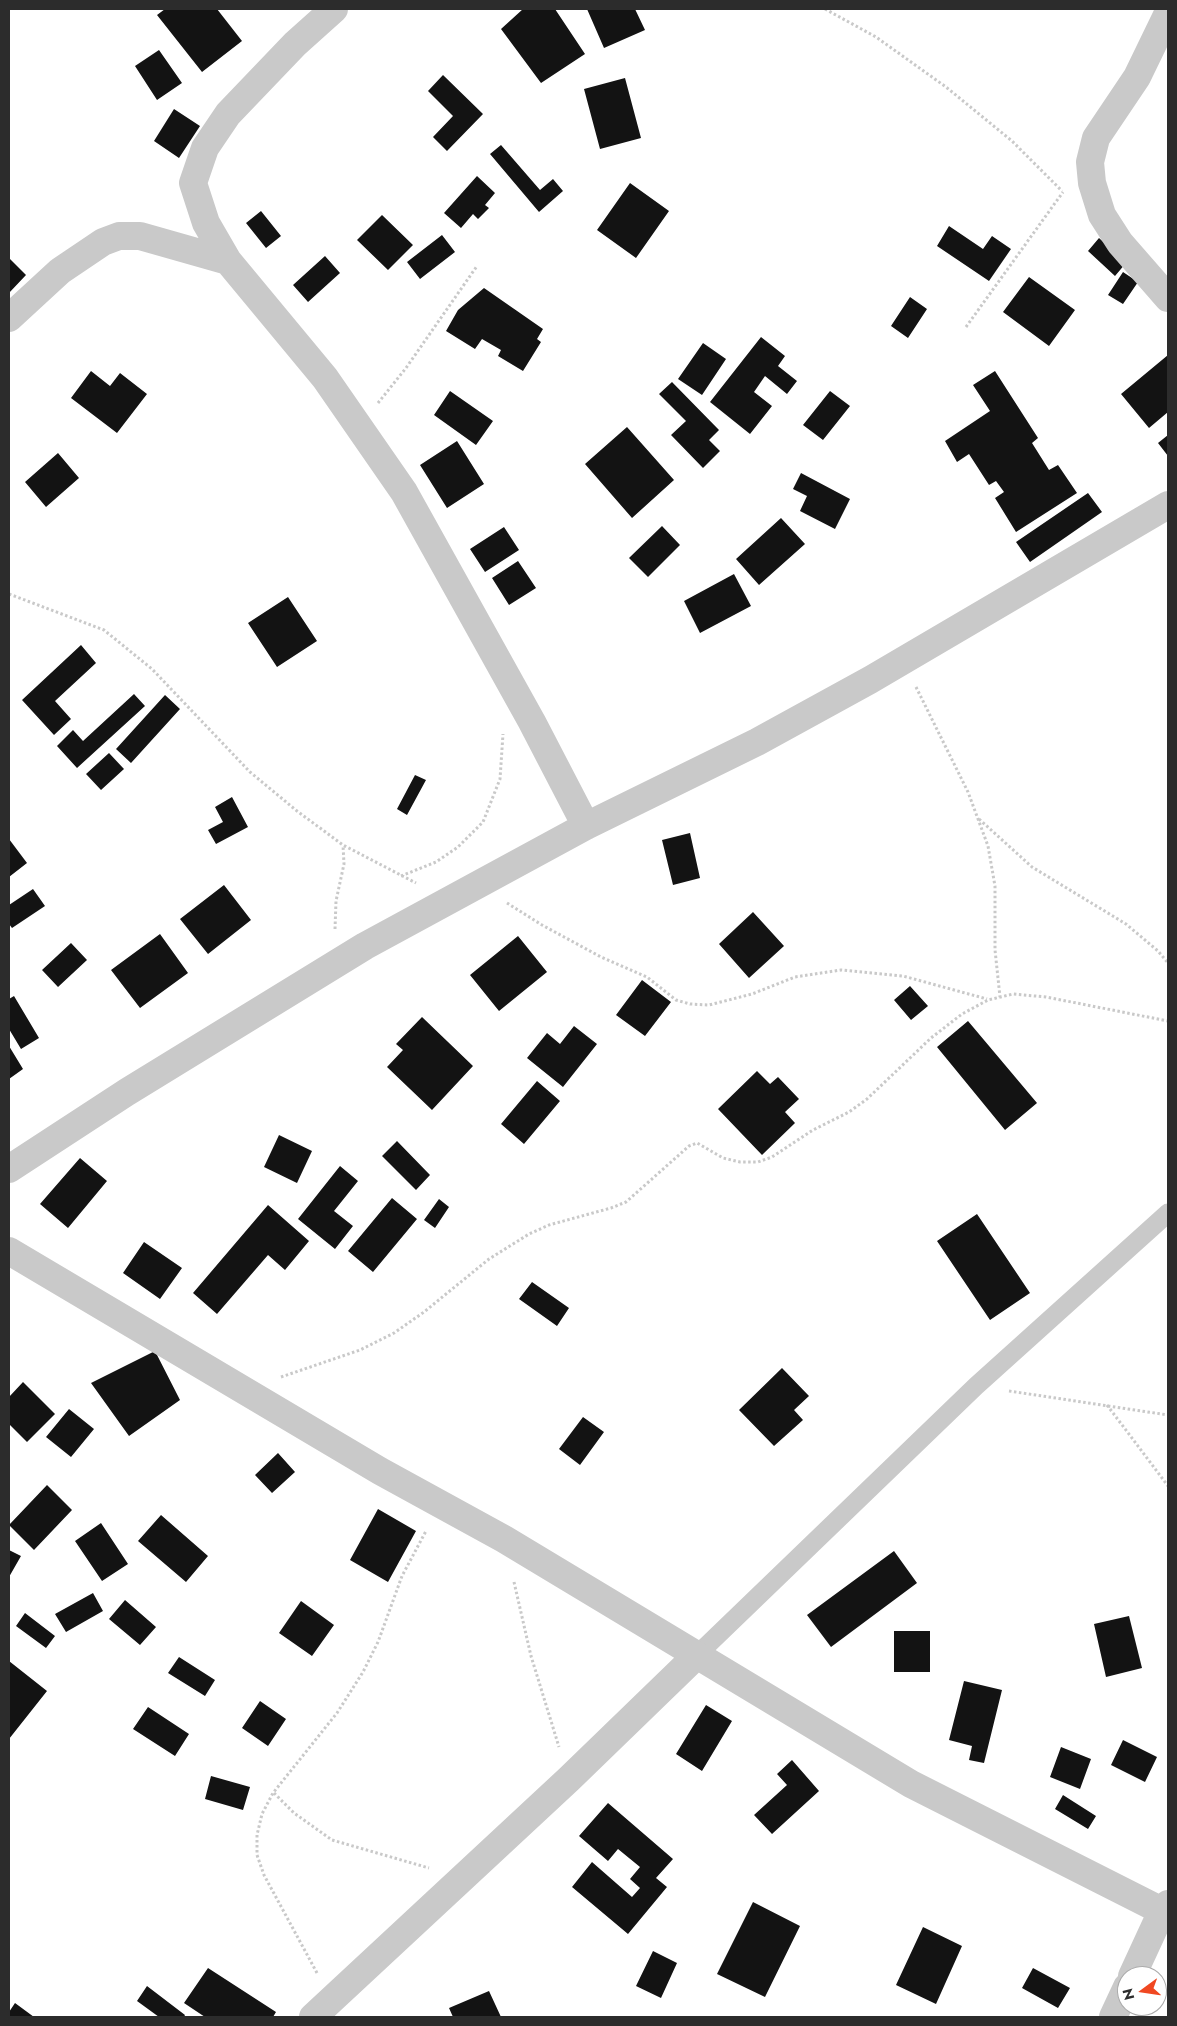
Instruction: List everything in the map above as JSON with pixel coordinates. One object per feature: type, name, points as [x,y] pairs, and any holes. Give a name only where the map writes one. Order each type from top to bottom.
[{"type":"street","points":[[334,9],[295,44],[228,114],[204,148],[193,183],[206,223],[228,261],[325,378],[404,492],[532,722],[586,826]]},
{"type":"street","points":[[1168,13],[1137,77],[1096,138],[1090,162],[1092,183],[1102,215],[1120,243],[1168,298]]},
{"type":"street","points":[[9,318],[60,271],[103,242],[119,236],[140,236],[228,261]]},
{"type":"street","points":[[9,1169],[110,1102],[335,965],[586,826],[758,742],[903,662],[1168,505]]},
{"type":"street","points":[[9,1251],[241,1390],[504,1539],[911,1784],[1166,1910],[1137,1966]]},
{"type":"street","points":[[322,2008],[569,1779],[698,1655]]},
{"type":"lane","points":[[698,1655],[976,1386],[1168,1213]]},
{"type":"path","points":[[825,9],[876,37],[946,86],[1012,141],[1069,199]]},
{"type":"path","points":[[966,328],[1063,193]]},
{"type":"path","points":[[358,426],[406,368],[478,266]]},
{"type":"path","points":[[9,594],[104,630],[152,669],[250,772],[297,811],[343,845],[400,876],[454,899]]},
{"type":"path","points":[[903,662],[951,756],[979,818],[993,866],[995,950],[1000,997]]},
{"type":"path","points":[[400,876],[436,862],[458,847],[483,822],[500,779],[502,728]]},
{"type":"path","points":[[979,818],[1032,868],[1126,924],[1158,950],[1168,963]]},
{"type":"path","points":[[335,965],[336,901],[344,864],[343,845]]},
{"type":"path","points":[[478,886],[542,925],[601,957],[647,977],[676,1000],[690,1004],[709,1005],[752,994],[795,977],[841,970],[903,976],[988,1000]]},
{"type":"path","points":[[241,1390],[360,1350],[394,1333],[424,1312],[489,1259],[529,1234],[549,1225],[626,1202],[689,1146],[697,1143],[723,1158],[740,1162],[758,1162],[772,1158],[814,1130],[855,1108],[931,1038],[962,1014],[988,1000],[1013,994],[1046,997],[1168,1021]]},
{"type":"path","points":[[976,1386],[1106,1404],[1168,1415]]},
{"type":"path","points":[[1106,1404],[1168,1486]]},
{"type":"path","points":[[322,2008],[257,1855],[257,1835],[262,1814],[274,1793],[337,1713],[363,1672],[413,1554],[443,1506]]},
{"type":"path","points":[[504,1539],[532,1656],[569,1779]]},
{"type":"path","points":[[274,1793],[307,1824],[332,1840],[463,1878]]},
{"type":"building","points":[[165,9],[217,9],[242,41],[202,72],[157,15]]},
{"type":"building","points":[[523,9],[555,9],[585,54],[541,83],[501,29]]},
{"type":"building","points":[[587,9],[635,9],[645,30],[604,48]]},
{"type":"building","points":[[159,50],[182,83],[157,100],[135,66]]},
{"type":"building","points":[[443,75],[483,114],[447,151],[433,137],[453,116],[428,91]]},
{"type":"building","points":[[625,78],[641,138],[600,149],[584,89]]},
{"type":"building","points":[[174,109],[200,126],[179,158],[154,141]]},
{"type":"building","points":[[501,145],[540,190],[553,179],[563,191],[539,212],[490,154]]},
{"type":"building","points":[[477,176],[495,193],[485,205],[489,208],[478,219],[473,214],[461,228],[444,213]]},
{"type":"building","points":[[630,183],[669,211],[636,258],[597,230]]},
{"type":"building","points":[[261,211],[281,236],[266,248],[246,223]]},
{"type":"building","points":[[382,215],[413,245],[388,270],[357,240]]},
{"type":"building","points":[[949,226],[983,249],[992,236],[1011,249],[989,281],[937,246]]},
{"type":"building","points":[[442,235],[455,252],[420,279],[407,262]]},
{"type":"building","points":[[1099,238],[1126,263],[1115,276],[1088,251]]},
{"type":"building","points":[[325,256],[340,273],[308,302],[293,285]]},
{"type":"building","points":[[9,258],[26,275],[9,293]]},
{"type":"building","points":[[1123,272],[1138,282],[1123,304],[1108,295]]},
{"type":"building","points":[[1029,277],[1075,310],[1049,346],[1003,312]]},
{"type":"building","points":[[484,288],[543,329],[537,339],[541,342],[523,371],[498,356],[501,350],[482,339],[475,349],[446,331],[458,310]]},
{"type":"building","points":[[910,297],[927,309],[908,338],[891,326]]},
{"type":"building","points":[[761,337],[785,356],[778,366],[797,381],[787,394],[765,376],[754,392],[772,406],[750,434],[710,402]]},
{"type":"building","points":[[703,343],[726,359],[702,395],[678,379]]},
{"type":"building","points":[[1168,355],[1168,412],[1149,428],[1121,394]]},
{"type":"building","points":[[91,371],[110,386],[120,373],[147,394],[117,433],[71,398]]},
{"type":"building","points":[[995,371],[1038,438],[1032,443],[1049,470],[1058,465],[1077,493],[1016,532],[995,498],[1004,492],[996,481],[989,485],[969,454],[957,462],[945,441],[990,411],[973,385]]},
{"type":"building","points":[[672,382],[719,430],[709,440],[720,451],[703,468],[671,435],[686,421],[659,394]]},
{"type":"building","points":[[450,391],[493,421],[476,445],[434,415]]},
{"type":"building","points":[[830,391],[850,406],[823,440],[803,425]]},
{"type":"building","points":[[627,427],[674,480],[632,518],[585,464]]},
{"type":"building","points":[[1168,435],[1168,456],[1158,443]]},
{"type":"building","points":[[457,441],[484,484],[447,508],[420,465]]},
{"type":"building","points":[[58,453],[79,478],[46,507],[25,482]]},
{"type":"building","points":[[801,473],[850,499],[835,529],[800,511],[807,496],[793,489]]},
{"type":"building","points":[[1088,493],[1102,512],[1030,562],[1016,542]]},
{"type":"building","points":[[781,518],[805,544],[759,585],[736,559]]},
{"type":"building","points":[[662,526],[680,545],[648,577],[629,558]]},
{"type":"building","points":[[504,527],[519,550],[485,572],[470,549]]},
{"type":"building","points":[[518,561],[536,588],[509,605],[492,578]]},
{"type":"building","points":[[734,574],[751,606],[700,633],[684,601]]},
{"type":"building","points":[[288,597],[317,641],[277,667],[248,623]]},
{"type":"building","points":[[81,645],[96,663],[55,701],[71,719],[54,735],[22,700]]},
{"type":"building","points":[[134,694],[145,706],[77,768],[57,746],[73,730],[83,741]]},
{"type":"building","points":[[165,695],[180,709],[131,763],[116,749]]},
{"type":"building","points":[[109,753],[124,769],[101,790],[86,774]]},
{"type":"building","points":[[415,775],[426,780],[407,815],[397,809]]},
{"type":"building","points":[[232,797],[248,827],[216,844],[208,830],[223,822],[215,807]]},
{"type":"building","points":[[690,833],[700,878],[673,885],[662,840]]},
{"type":"building","points":[[9,839],[27,863],[9,877]]},
{"type":"building","points":[[224,885],[251,920],[208,954],[180,919]]},
{"type":"building","points":[[33,889],[45,906],[12,928],[9,924],[9,905]]},
{"type":"building","points":[[753,912],[784,946],[749,978],[719,944]]},
{"type":"building","points":[[160,934],[188,973],[140,1008],[111,970]]},
{"type":"building","points":[[518,936],[547,972],[499,1011],[470,975]]},
{"type":"building","points":[[71,943],[87,960],[58,987],[42,970]]},
{"type":"building","points":[[642,980],[671,1002],[645,1036],[616,1015]]},
{"type":"building","points":[[910,986],[928,1006],[911,1020],[894,1000]]},
{"type":"building","points":[[14,996],[39,1038],[21,1049],[9,1029],[9,999]]},
{"type":"building","points":[[422,1017],[473,1066],[432,1110],[387,1067],[403,1050],[396,1044]]},
{"type":"building","points":[[968,1021],[1037,1103],[1005,1130],[937,1047]]},
{"type":"building","points":[[574,1026],[597,1044],[563,1087],[527,1058],[547,1033],[560,1044]]},
{"type":"building","points":[[9,1046],[23,1069],[9,1079]]},
{"type":"building","points":[[757,1071],[770,1084],[778,1077],[799,1099],[785,1112],[795,1123],[762,1155],[718,1109]]},
{"type":"building","points":[[537,1081],[560,1101],[524,1144],[501,1124]]},
{"type":"building","points":[[279,1135],[312,1151],[297,1183],[264,1167]]},
{"type":"building","points":[[397,1141],[430,1175],[416,1190],[382,1156]]},
{"type":"building","points":[[80,1158],[107,1181],[68,1228],[40,1204]]},
{"type":"building","points":[[340,1166],[358,1181],[334,1211],[353,1226],[335,1249],[298,1219]]},
{"type":"building","points":[[392,1198],[417,1219],[373,1272],[348,1251]]},
{"type":"building","points":[[439,1199],[449,1207],[435,1228],[424,1220]]},
{"type":"building","points":[[268,1205],[309,1241],[285,1270],[268,1255],[217,1314],[193,1293]]},
{"type":"building","points":[[977,1214],[1030,1293],[990,1320],[937,1241]]},
{"type":"building","points":[[144,1242],[182,1268],[160,1299],[123,1273]]},
{"type":"building","points":[[532,1282],[569,1308],[557,1326],[519,1299]]},
{"type":"building","points":[[155,1351],[180,1400],[129,1436],[91,1383]]},
{"type":"building","points":[[782,1368],[809,1396],[794,1410],[803,1420],[774,1446],[739,1410]]},
{"type":"building","points":[[23,1382],[55,1414],[27,1442],[9,1424],[9,1397]]},
{"type":"building","points":[[69,1409],[94,1429],[71,1457],[46,1437]]},
{"type":"building","points":[[583,1417],[604,1432],[580,1465],[559,1449]]},
{"type":"building","points":[[278,1453],[295,1472],[272,1493],[255,1475]]},
{"type":"building","points":[[47,1485],[72,1510],[34,1550],[9,1525]]},
{"type":"building","points":[[378,1509],[416,1531],[388,1582],[350,1560]]},
{"type":"building","points":[[161,1515],[208,1556],[186,1582],[138,1541]]},
{"type":"building","points":[[101,1523],[128,1564],[102,1581],[75,1541]]},
{"type":"building","points":[[9,1550],[21,1556],[9,1577]]},
{"type":"building","points":[[894,1551],[917,1583],[831,1647],[807,1615]]},
{"type":"building","points":[[93,1593],[103,1611],[66,1632],[55,1614]]},
{"type":"building","points":[[125,1600],[156,1627],[140,1645],[109,1619]]},
{"type":"building","points":[[301,1601],[334,1625],[312,1656],[279,1633]]},
{"type":"building","points":[[25,1613],[55,1636],[46,1648],[16,1626]]},
{"type":"building","points":[[1129,1616],[1142,1668],[1106,1677],[1094,1624]]},
{"type":"building","points":[[894,1631],[930,1631],[930,1672],[894,1672]]},
{"type":"building","points":[[179,1657],[215,1680],[205,1696],[168,1673]]},
{"type":"building","points":[[9,1661],[47,1691],[9,1739]]},
{"type":"building","points":[[964,1681],[1002,1690],[984,1763],[969,1760],[972,1746],[949,1740]]},
{"type":"building","points":[[260,1701],[286,1719],[268,1746],[242,1728]]},
{"type":"building","points":[[706,1705],[732,1721],[702,1771],[676,1754]]},
{"type":"building","points":[[148,1707],[189,1734],[175,1756],[133,1729]]},
{"type":"building","points":[[1123,1740],[1157,1757],[1145,1782],[1111,1765]]},
{"type":"building","points":[[1061,1747],[1091,1759],[1080,1789],[1050,1777]]},
{"type":"building","points":[[792,1760],[819,1791],[772,1834],[754,1815],[787,1785],[777,1774]]},
{"type":"building","points":[[211,1776],[250,1787],[243,1810],[205,1799]]},
{"type":"building","points":[[1063,1795],[1096,1816],[1088,1829],[1055,1809]]},
{"type":"building","points":[[608,1803],[673,1859],[656,1878],[667,1887],[628,1934],[572,1887],[592,1862],[632,1897],[640,1888],[630,1879],[640,1867],[618,1849],[608,1861],[579,1836]]},
{"type":"building","points":[[753,1902],[800,1926],[765,1997],[717,1974]]},
{"type":"building","points":[[923,1927],[962,1946],[936,2004],[896,1985]]},
{"type":"building","points":[[653,1951],[677,1963],[661,1998],[636,1986]]},
{"type":"building","points":[[208,1968],[276,2012],[273,2017],[205,2017],[184,2003]]},
{"type":"building","points":[[1033,1968],[1070,1988],[1058,2008],[1022,1988]]},
{"type":"building","points":[[147,1986],[185,2015],[184,2017],[159,2017],[137,2001]]},
{"type":"building","points":[[489,1991],[501,2017],[453,2017],[449,2008]]},
{"type":"building","points":[[15,2003],[34,2017],[9,2017],[9,2012]]}]
